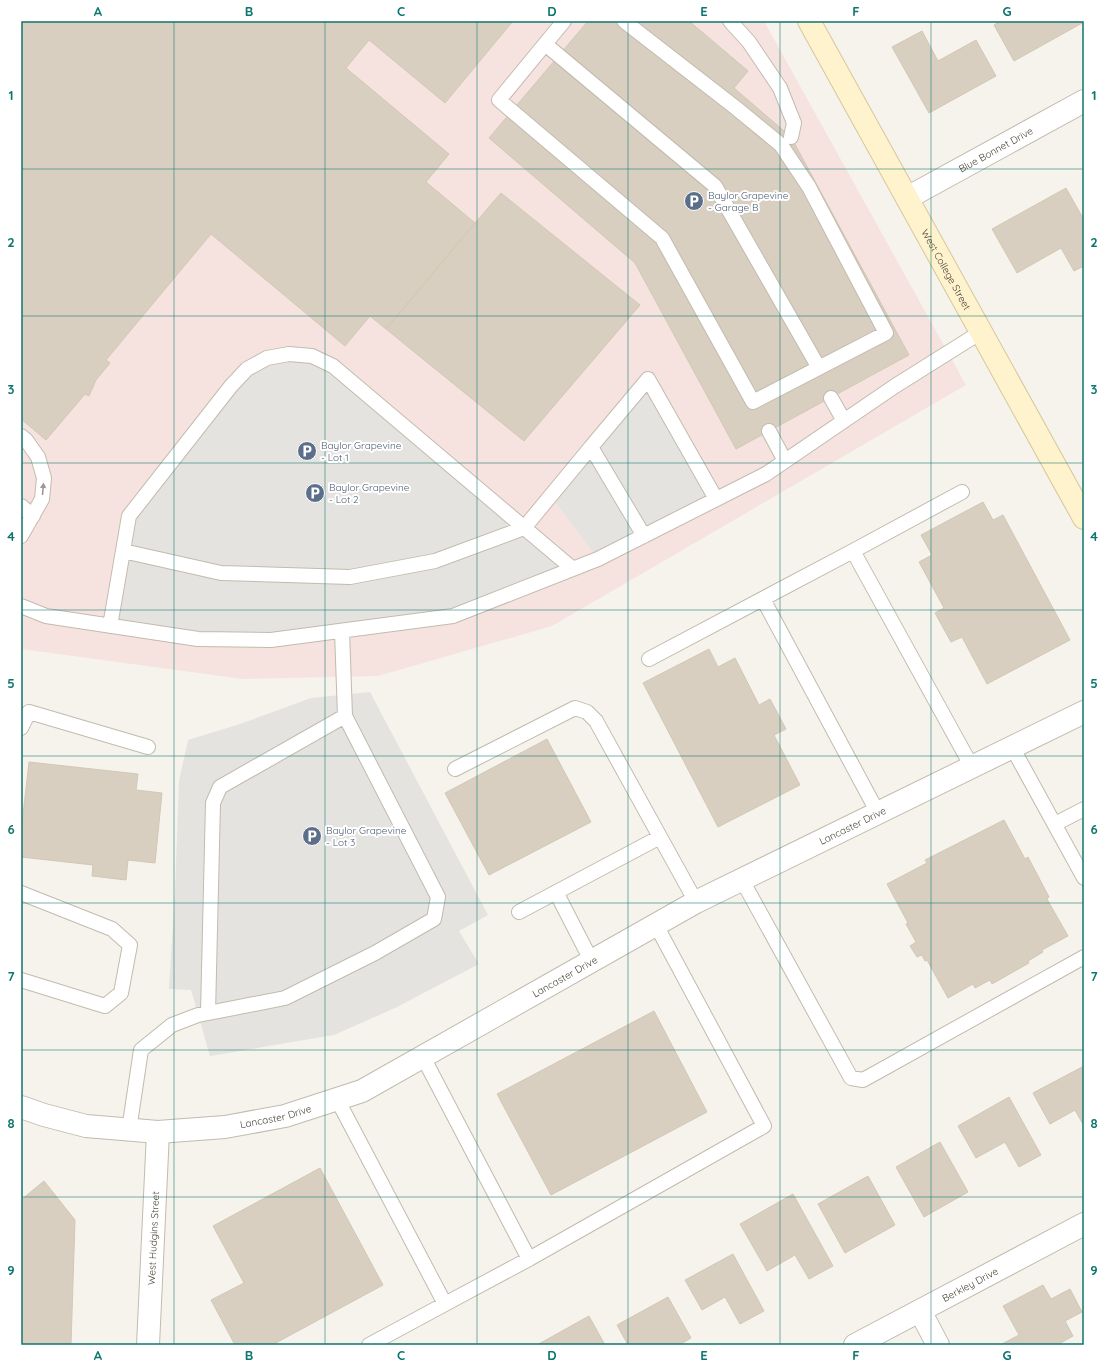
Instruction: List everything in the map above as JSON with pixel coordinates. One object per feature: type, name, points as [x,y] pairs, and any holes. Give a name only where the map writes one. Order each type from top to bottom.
[{"type":"street","name":"West College Street","points":[[809,21],[1084,518]]},
{"type":"street","name":"Blue Bonnet Drive","points":[[907,198],[1084,101]]},
{"type":"street","name":"Lancaster Drive","points":[[22,1112],[44,1115],[86,1126],[158,1132],[225,1127],[285,1116],[362,1091],[696,902],[1084,712]]},
{"type":"street","name":"West Hudgins Street","points":[[148,1345],[158,1132]]},
{"type":"street","name":"Berkley Drive","points":[[855,1345],[1084,1224]]},
{"type":"street","points":[[920,1310],[938,1345]]},
{"type":"lane","points":[[564,21],[499,100],[662,238],[753,402],[886,333],[808,187],[780,145],[736,108],[624,21]]},
{"type":"lane","points":[[730,21],[749,42],[780,88],[794,123],[791,137]]},
{"type":"lane","points":[[545,44],[715,186],[819,368]]},
{"type":"lane","points":[[21,606],[46,616],[198,639],[271,640],[454,616],[598,559],[766,474],[895,386],[981,332]]},
{"type":"lane","points":[[110,626],[129,516],[231,386],[247,369],[267,358],[289,354],[312,356],[333,366],[573,569]]},
{"type":"lane","points":[[123,551],[221,573],[350,577],[435,561],[524,528],[648,379],[716,499]]},
{"type":"lane","points":[[831,398],[844,421]]},
{"type":"lane","points":[[769,432],[785,460]]},
{"type":"lane","points":[[21,436],[26,440],[38,457],[44,478],[42,499],[21,536]]},
{"type":"lane","points":[[591,447],[644,536]]},
{"type":"lane","points":[[649,660],[962,492]]},
{"type":"lane","points":[[21,506],[33,516]]},
{"type":"lane","points":[[853,551],[972,767]]},
{"type":"lane","points":[[763,599],[878,813]]},
{"type":"lane","points":[[129,1130],[141,1050],[172,1025],[198,1015],[285,998],[375,953],[434,919],[438,897],[345,716],[342,631]]},
{"type":"lane","points":[[455,769],[575,708],[587,712],[596,721],[696,902]]},
{"type":"lane","points":[[21,728],[29,712],[148,747]]},
{"type":"lane","points":[[208,1013],[213,803],[220,787],[345,716]]},
{"type":"lane","points":[[1012,747],[1084,878]]},
{"type":"lane","points":[[1055,824],[1084,809]]},
{"type":"lane","points":[[519,912],[660,837]]},
{"type":"lane","points":[[742,880],[851,1078],[864,1080],[1084,957]]},
{"type":"lane","points":[[556,892],[592,962]]},
{"type":"lane","points":[[21,893],[112,929],[130,944],[121,993],[105,1006],[21,980]]},
{"type":"lane","points":[[369,1345],[529,1259],[764,1126],[656,925]]},
{"type":"lane","points":[[423,1057],[529,1259]]},
{"type":"lane","points":[[337,1099],[445,1304]]},
{"type":"shaded area","points":[[21,21],[764,21],[966,385],[552,626],[378,676],[243,679],[21,649]]},
{"type":"shaded area","name":"Baylor Grapevine - Lot 2","points":[[312,356],[573,569],[453,616],[271,640],[110,626],[129,516],[247,369]]},
{"type":"shaded area","points":[[648,379],[716,499],[598,559],[551,496]]},
{"type":"shaded area","name":"Baylor Grapevine - Lot 3","points":[[370,692],[488,915],[459,931],[479,964],[395,1008],[334,1035],[210,1056],[191,990],[169,989],[175,891],[179,781],[188,740],[240,724],[311,698]]},
{"type":"building","points":[[21,21],[513,21],[445,103],[369,40],[346,68],[449,154],[426,182],[475,223],[386,329],[370,316],[345,346],[211,234],[106,360],[110,363],[96,380],[89,396],[85,394],[46,440],[21,419]]},
{"type":"building","name":"Baylor Grapevine - Garage B","points":[[588,21],[689,21],[748,71],[734,88],[791,137],[909,355],[736,449],[635,263],[489,138]]},
{"type":"building","points":[[1001,21],[1084,22],[1014,61],[994,25]]},
{"type":"building","points":[[922,31],[938,61],[976,40],[996,76],[929,113],[892,47]]},
{"type":"building","points":[[1066,188],[1084,220],[1084,266],[1074,271],[1061,248],[1017,273],[992,229]]},
{"type":"building","points":[[501,193],[640,305],[524,441],[386,329]]},
{"type":"building","points":[[983,502],[993,520],[1003,515],[1070,640],[987,684],[962,637],[951,642],[935,613],[944,608],[919,562],[932,555],[921,535]]},
{"type":"building","points":[[709,649],[718,667],[735,658],[759,705],[770,699],[786,729],[774,735],[800,785],[718,827],[643,683]]},
{"type":"building","points":[[547,739],[591,822],[489,875],[445,793]]},
{"type":"building","points":[[29,762],[138,774],[136,790],[162,793],[155,863],[128,860],[126,880],[92,876],[93,865],[21,857],[21,832]]},
{"type":"building","points":[[1004,820],[1025,859],[1028,857],[1049,897],[1047,899],[1068,936],[1042,950],[1043,952],[1028,961],[1029,963],[992,984],[990,980],[975,988],[973,984],[948,998],[927,960],[925,961],[922,955],[917,957],[910,946],[916,942],[906,924],[908,923],[887,884],[927,863],[925,860]]},
{"type":"building","points":[[654,1011],[707,1112],[551,1195],[497,1094]]},
{"type":"building","points":[[1084,1066],[1084,1126],[1075,1110],[1050,1124],[1033,1093]]},
{"type":"building","points":[[1009,1097],[1041,1155],[1019,1167],[1005,1142],[976,1158],[958,1126]]},
{"type":"building","points":[[940,1142],[968,1192],[924,1217],[896,1167]]},
{"type":"building","points":[[320,1168],[383,1285],[272,1345],[235,1345],[211,1300],[244,1283],[213,1226]]},
{"type":"building","points":[[868,1176],[895,1225],[845,1253],[818,1204]]},
{"type":"building","points":[[44,1181],[75,1220],[71,1345],[21,1345],[21,1200]]},
{"type":"building","points":[[793,1194],[833,1266],[809,1279],[795,1255],[767,1271],[740,1224]]},
{"type":"building","points":[[733,1254],[764,1311],[740,1324],[725,1297],[702,1310],[685,1280]]},
{"type":"building","points":[[1043,1285],[1051,1299],[1070,1289],[1082,1312],[1065,1321],[1073,1336],[1057,1345],[1000,1345],[1019,1335],[1003,1306]]},
{"type":"building","points":[[668,1297],[691,1338],[679,1345],[628,1345],[617,1325]]},
{"type":"building","points":[[589,1316],[605,1345],[537,1345]]},
{"type":"place","name":"Baylor Grapevine - Garage B","points":[[694,201]]},
{"type":"place","name":"Baylor Grapevine - Lot 1","points":[[307,451]]},
{"type":"place","name":"Baylor Grapevine - Lot 2","points":[[315,493]]},
{"type":"place","name":"Baylor Grapevine - Lot 3","points":[[312,836]]}]
